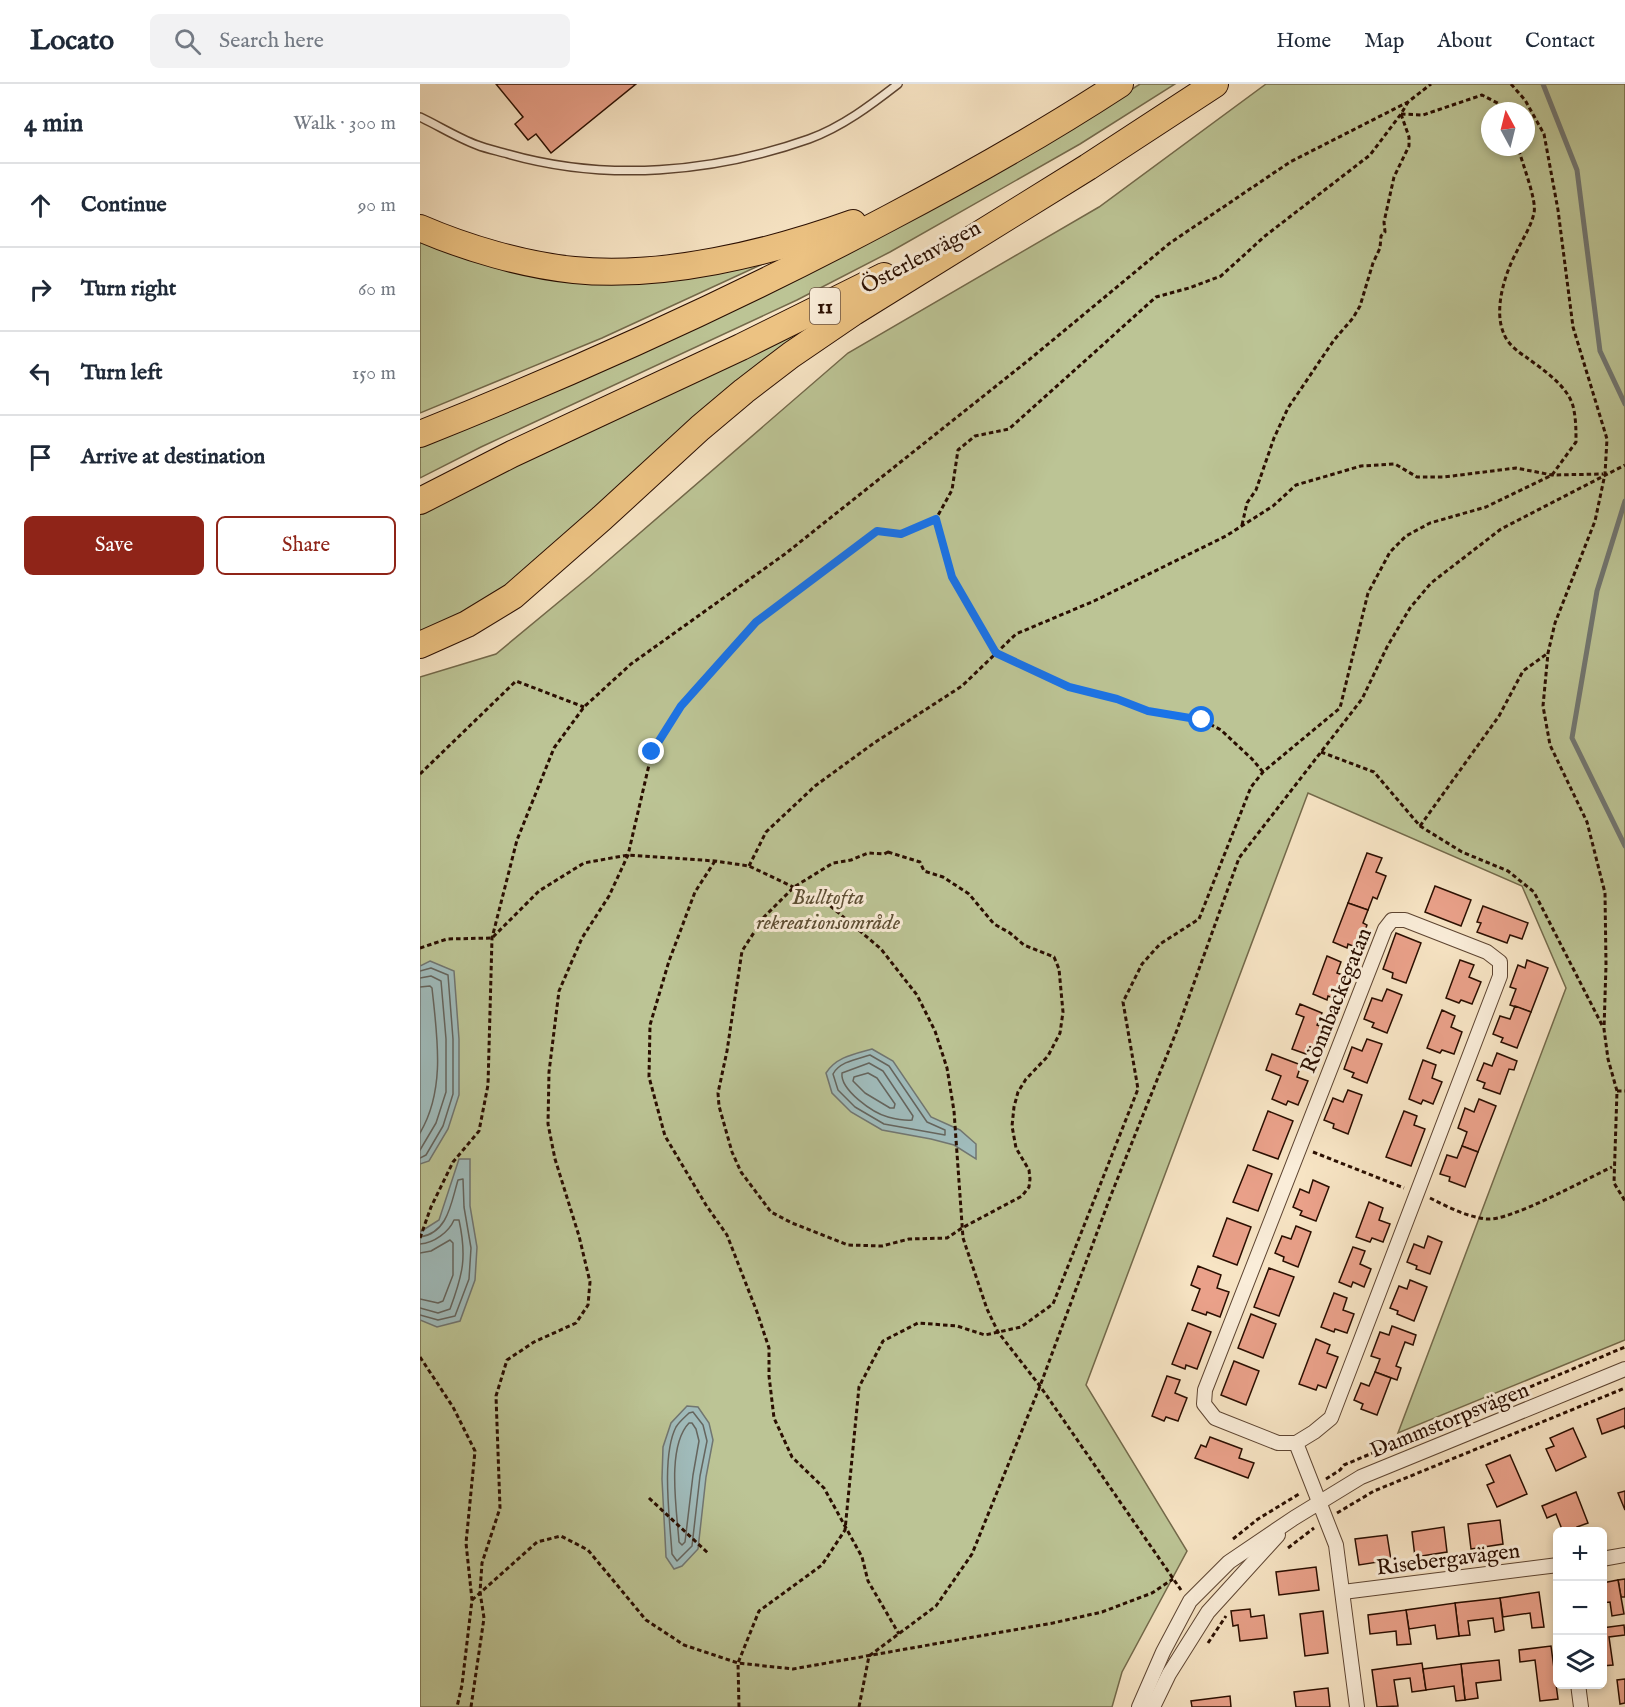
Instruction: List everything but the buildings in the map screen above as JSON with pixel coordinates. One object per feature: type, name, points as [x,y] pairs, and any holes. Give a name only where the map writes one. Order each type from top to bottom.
[{"type":"highway","name":"11","points":[[420,434],[585,366],[716,307],[814,258],[954,184],[1120,84]]},
{"type":"highway","points":[[420,645],[467,624],[513,596],[700,428],[791,355],[854,312],[1215,84]]},
{"type":"highway","name":"Österlenvägen","points":[[420,501],[512,454],[741,347],[903,267],[1017,204],[1215,84]]},
{"type":"highway","points":[[420,228],[450,241],[511,258],[574,270],[629,271],[698,264],[806,240],[954,184]]},
{"type":"street","name":"Rönnbackegatan","points":[[1392,920],[1405,920],[1487,952],[1500,962],[1500,976],[1418,1193],[1331,1418],[1296,1443],[1278,1443],[1215,1418],[1204,1404],[1205,1390],[1385,929],[1392,920]]},
{"type":"street","name":"Dammstorpsvägen","points":[[1139,1707],[1163,1652],[1190,1601],[1229,1562],[1294,1518],[1361,1477],[1625,1369]]},
{"type":"street","points":[[1296,1443],[1336,1545],[1357,1707]]},
{"type":"street","name":"Dammstorpsvägen","points":[[1153,1707],[1169,1674],[1208,1612],[1294,1518]]},
{"type":"street","points":[[1607,1558],[1625,1555]]},
{"type":"street","name":"Risebergavägen","points":[[1343,1592],[1553,1566]]},
{"type":"street","points":[[1579,1689],[1581,1707]]},
{"type":"lane","points":[[420,117],[478,145],[542,164],[595,169],[659,171],[736,159],[811,139],[862,112],[898,84]]},
{"type":"path","points":[[420,1238],[431,1208],[453,1162],[478,1131],[488,1085],[492,938],[517,840],[554,748],[584,707],[631,664],[785,554],[1170,243],[1290,162],[1408,102],[1431,84]]},
{"type":"path","points":[[1511,84],[1525,100],[1544,134],[1558,210],[1573,327],[1607,440],[1605,474],[1595,521],[1556,623],[1548,653],[1543,706],[1550,745],[1587,822],[1605,893],[1604,1029],[1608,1059],[1617,1091],[1614,1183],[1625,1201]]},
{"type":"path","points":[[1401,114],[1423,115],[1482,95],[1496,102]]},
{"type":"path","points":[[471,1707],[484,1618],[480,1592],[482,1563],[500,1508],[496,1396],[507,1360],[534,1342],[576,1323],[588,1305],[590,1282],[579,1236],[555,1159],[548,1124],[549,1072],[559,991],[582,938],[609,896],[628,855],[652,752],[681,706],[756,622],[877,531],[901,534],[936,519],[952,490],[958,450],[975,436],[1009,429],[1156,297],[1221,276],[1265,236],[1370,155],[1408,102]]},
{"type":"path","points":[[1242,526],[1247,503],[1259,482],[1274,438],[1288,408],[1360,306],[1385,232],[1384,222],[1394,186],[1394,177],[1409,146],[1409,137],[1401,114]]},
{"type":"path","points":[[740,1707],[738,1663],[759,1611],[822,1565],[845,1530],[859,1387],[882,1341],[918,1323],[957,1326],[986,1335],[1021,1327],[1053,1304],[1138,1089],[1123,1002],[1142,964],[1160,944],[1199,919],[1251,787],[1263,772],[1340,708],[1368,593],[1390,552],[1406,536],[1430,523],[1486,507],[1552,475],[1576,442],[1572,404],[1557,382],[1519,352],[1504,335],[1499,305],[1515,253],[1530,227],[1535,211],[1534,198],[1521,156]]},
{"type":"path","points":[[749,866],[766,832],[815,786],[874,743],[962,686],[1016,634],[1094,601],[1226,536],[1273,506],[1296,485],[1361,466],[1395,464],[1418,477],[1444,477],[1516,468],[1552,475],[1605,474]]},
{"type":"path","points":[[859,1707],[869,1656],[936,1606],[972,1554],[1040,1386],[1111,1195],[1177,1030],[1239,858],[1362,699],[1387,646],[1410,608],[1431,583],[1501,529],[1623,466]]},
{"type":"path","points":[[936,519],[952,577],[996,653],[1069,687],[1117,699],[1148,711],[1202,720],[1221,730],[1263,772]]},
{"type":"path","points":[[1419,826],[1499,716],[1523,671],[1548,653]]},
{"type":"path","points":[[420,774],[516,681],[584,707]]},
{"type":"path","points":[[1321,752],[1374,772],[1419,826],[1462,852],[1508,871],[1534,892],[1604,1029]]},
{"type":"path","points":[[888,852],[920,862],[924,870],[943,878],[969,894],[994,924],[1010,933],[1024,945],[1054,957],[1059,969],[1063,1017],[1058,1040],[1018,1092],[1012,1126],[1016,1148],[1029,1170],[1029,1187],[1022,1196],[962,1227],[947,1238],[940,1240],[909,1239],[882,1246],[848,1245],[792,1223],[771,1212],[756,1193],[736,1162],[727,1139],[718,1093],[727,1051],[742,951],[764,917],[794,887],[833,863],[868,853],[888,852]]},
{"type":"path","points":[[420,948],[447,939],[492,938],[539,891],[584,863],[628,855],[715,861],[749,866],[827,903],[881,949],[917,995],[935,1031],[947,1068],[954,1111],[963,1238],[987,1309],[998,1332],[1040,1386],[1173,1580],[1152,1593],[1102,1611],[988,1636],[793,1669],[738,1663],[684,1645],[646,1620],[588,1550],[561,1536],[537,1542],[472,1600]]},
{"type":"path","points":[[715,861],[695,892],[659,993],[650,1026],[649,1077],[665,1136],[706,1205],[727,1235],[757,1312],[769,1348],[769,1376],[774,1418],[792,1457],[824,1488],[845,1530],[862,1557],[868,1581],[899,1634]]},
{"type":"path","points":[[1617,1091],[1625,1091]]},
{"type":"path","points":[[1300,1146],[1468,1215],[1489,1219],[1508,1216],[1613,1167]]},
{"type":"path","points":[[420,1357],[453,1407],[475,1451],[466,1543],[472,1600],[462,1685],[457,1707]]},
{"type":"path","points":[[1280,1554],[1326,1520],[1374,1491],[1625,1388]]},
{"type":"path","points":[[649,1498],[709,1554]]},
{"type":"path","points":[[1203,1652],[1227,1615]]},
{"type":"green space","points":[[1140,84],[1175,84],[1080,144],[890,252],[797,300],[481,447],[420,478],[420,443],[1072,127]]},
{"type":"green space","name":"Bulltofta rekreationsområde","points":[[1266,84],[1625,84],[1625,1340],[1398,1433],[1566,988],[1522,886],[1308,793],[1086,1385],[1187,1551],[1122,1672],[1112,1707],[420,1707],[420,677],[496,654],[589,577],[848,353],[1099,207]]},
{"type":"green space","points":[[420,237],[505,265],[767,262],[602,338],[420,413]]},
{"type":"green space","points":[[814,322],[817,327],[574,533],[485,601],[420,636],[420,509]]},
{"type":"water","points":[[430,961],[454,971],[459,1039],[459,1095],[448,1129],[429,1161],[420,1164],[420,966]]},
{"type":"water","points":[[872,1049],[893,1061],[931,1117],[960,1130],[976,1144],[976,1159],[954,1145],[882,1130],[851,1112],[832,1093],[826,1073],[830,1068],[846,1057]]},
{"type":"water","points":[[459,1159],[470,1159],[470,1206],[477,1247],[475,1280],[460,1321],[437,1327],[420,1320],[420,1232],[439,1220]]},
{"type":"water","points":[[687,1406],[698,1407],[709,1423],[713,1440],[706,1477],[698,1549],[682,1566],[674,1569],[666,1557],[662,1479],[663,1447],[671,1423]]},
{"type":"waterway","points":[[1543,84],[1577,170],[1600,351],[1625,404]]},
{"type":"waterway","points":[[1625,501],[1597,591],[1572,738],[1625,846]]},
{"type":"route","points":[[652,752],[681,706],[756,622],[877,531],[901,534],[936,519],[952,577],[996,653],[1069,687],[1117,699],[1148,711],[1202,720]]}]
